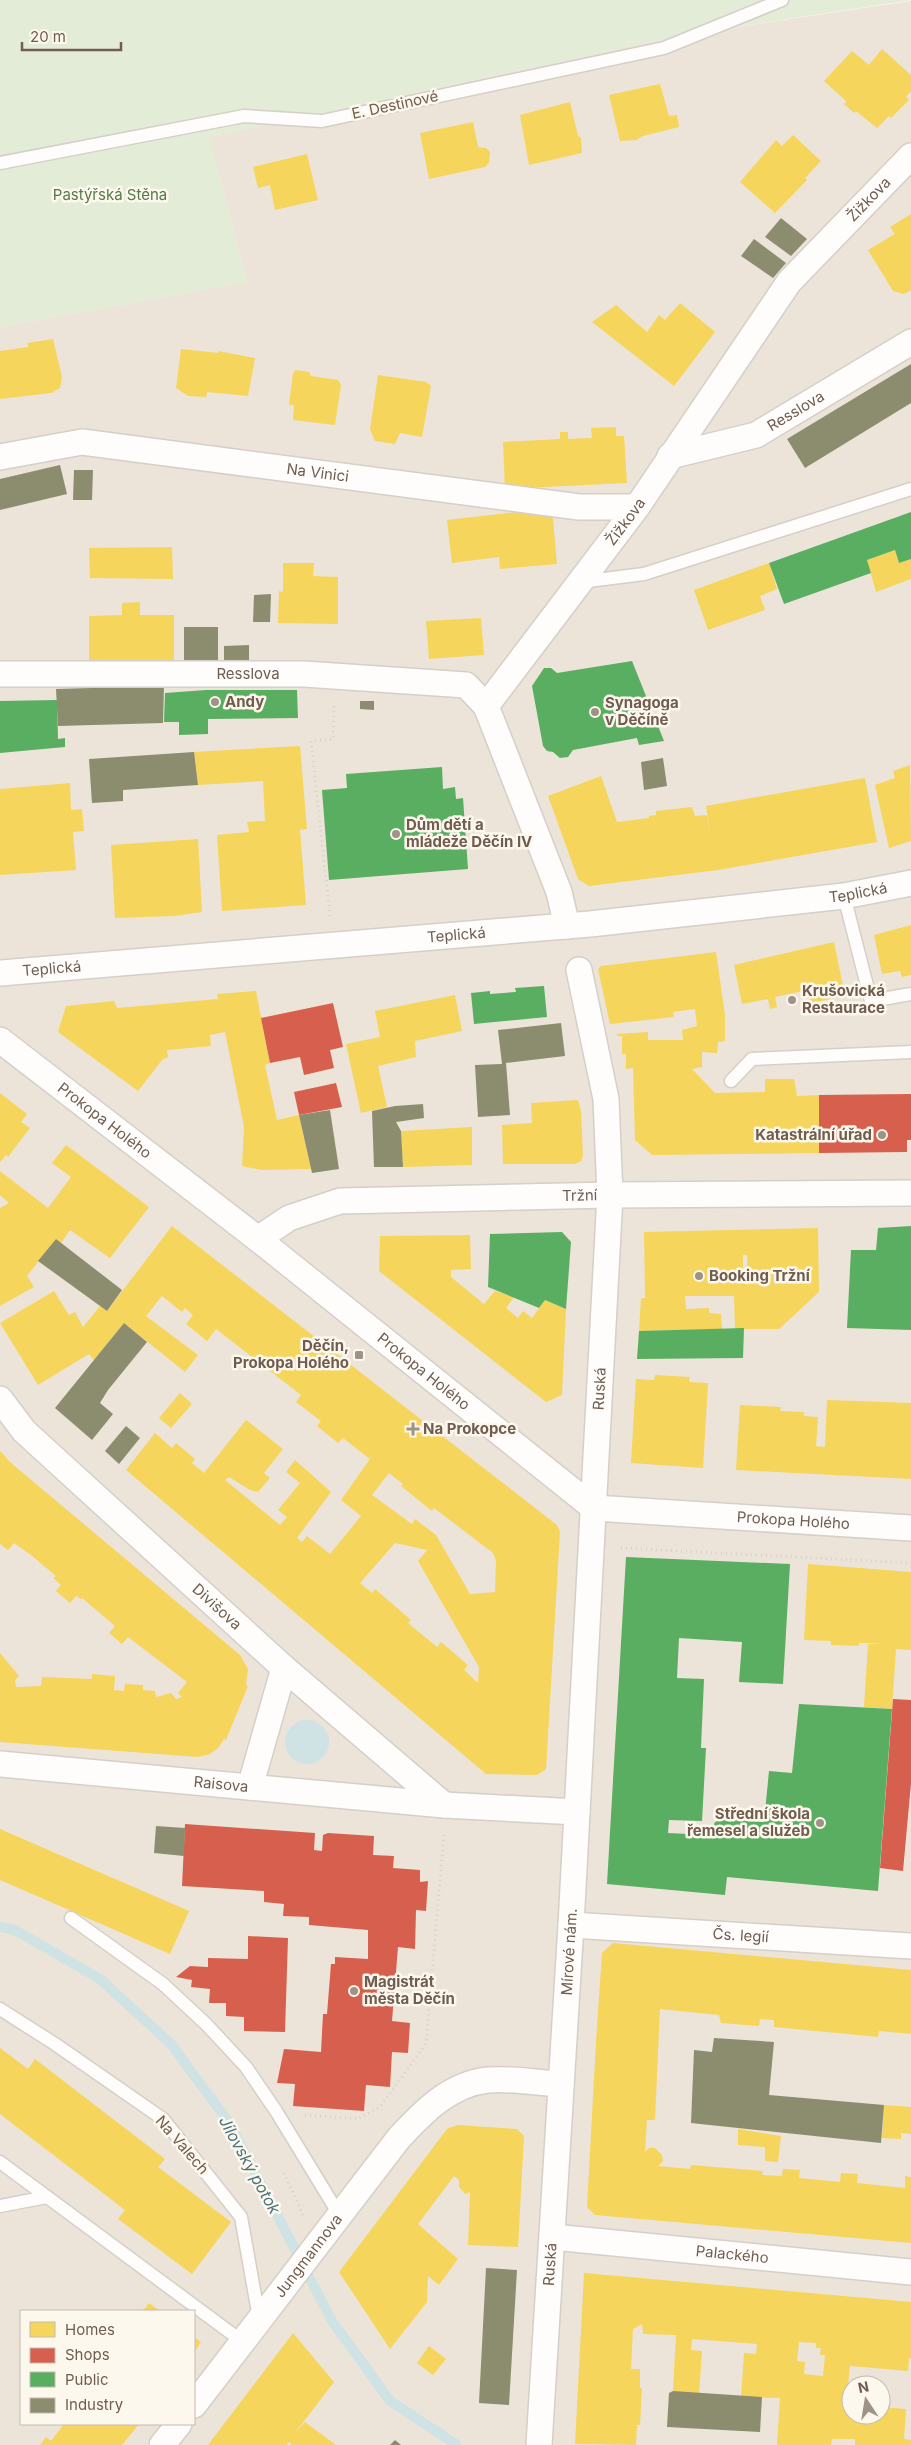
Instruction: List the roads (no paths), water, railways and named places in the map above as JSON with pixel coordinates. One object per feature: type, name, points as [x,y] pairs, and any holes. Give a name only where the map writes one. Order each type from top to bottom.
[{"type":"street","name":"Žižkova","points":[[486,706],[638,507],[670,456],[789,282],[911,156]]},
{"type":"street","name":"Resslova","points":[[670,456],[756,435],[911,342]]},
{"type":"street","name":"Na Vinici","points":[[0,457],[82,442],[579,507],[638,507]]},
{"type":"street","name":"Resslova","points":[[0,674],[335,676],[466,685],[486,706]]},
{"type":"street","points":[[486,706],[559,892],[566,926]]},
{"type":"street","name":"Teplická","points":[[0,973],[566,926],[844,896],[911,883]]},
{"type":"street","name":"Ruská","points":[[577,1812],[610,1195],[606,1099],[579,970]]},
{"type":"street","name":"Prokopa Holého","points":[[0,1040],[258,1239],[594,1508],[911,1528]]},
{"type":"street","name":"Tržní","points":[[258,1239],[289,1218],[340,1201],[610,1195],[911,1193]]},
{"type":"street","name":"Divišova","points":[[0,1399],[24,1431],[284,1668],[444,1805]]},
{"type":"street","points":[[250,1787],[284,1668]]},
{"type":"street","name":"Raisova","points":[[0,1764],[444,1805]]},
{"type":"street","points":[[444,1805],[577,1812]]},
{"type":"street","name":"Mírové nám.","points":[[561,2084],[577,1812]]},
{"type":"street","name":"Čs. legií","points":[[571,1925],[911,1946]]},
{"type":"street","name":"Jungmannova","points":[[195,2404],[399,2138],[426,2109],[459,2088],[487,2080],[561,2084]]},
{"type":"street","name":"Ruská","points":[[538,2445],[553,2237],[561,2084]]},
{"type":"street","name":"Palackého","points":[[553,2237],[911,2272]]},
{"type":"street","points":[[162,2445],[178,2425]]},
{"type":"lane","name":"E. Destinové","points":[[0,163],[244,116],[322,122],[664,48],[782,0]]},
{"type":"lane","points":[[580,582],[644,574],[911,489]]},
{"type":"lane","points":[[844,896],[872,1001],[911,994]]},
{"type":"lane","points":[[731,1081],[752,1059],[911,1052]]},
{"type":"lane","points":[[71,1918],[163,1984],[246,2067],[283,2122],[333,2225]]},
{"type":"lane","name":"Na Valech","points":[[0,2009],[55,2044],[162,2119],[241,2217],[260,2320]]},
{"type":"lane","points":[[0,2162],[243,2342]]},
{"type":"lane","points":[[0,2206],[47,2197]]},
{"type":"waterway","name":"Jílovský potok","points":[[0,1927],[15,1930],[100,1979],[171,2044],[230,2124],[332,2321],[390,2401],[457,2445]]},
{"type":"place","name":"Andy","points":[[215,702]]},
{"type":"place","name":"Synagoga v Děčíně","points":[[595,712]]},
{"type":"place","name":"Dům dětí a mládeže Děčín IV","points":[[396,834]]},
{"type":"place","name":"Krušovická Restaurace","points":[[792,1000]]},
{"type":"place","name":"Katastrální úřad","points":[[882,1135]]},
{"type":"place","name":"Booking Tržní","points":[[699,1276]]},
{"type":"place","name":"Děčín, Prokopa Holého","points":[[359,1355]]},
{"type":"place","name":"Na Prokopce","points":[[413,1429]]},
{"type":"place","name":"Střední škola řemesel a služeb","points":[[820,1823]]},
{"type":"place","name":"Magistrát města Děčín","points":[[354,1991]]},
{"type":"park label","name":"Pastýřská Stěna","points":[[110,195]]}]
